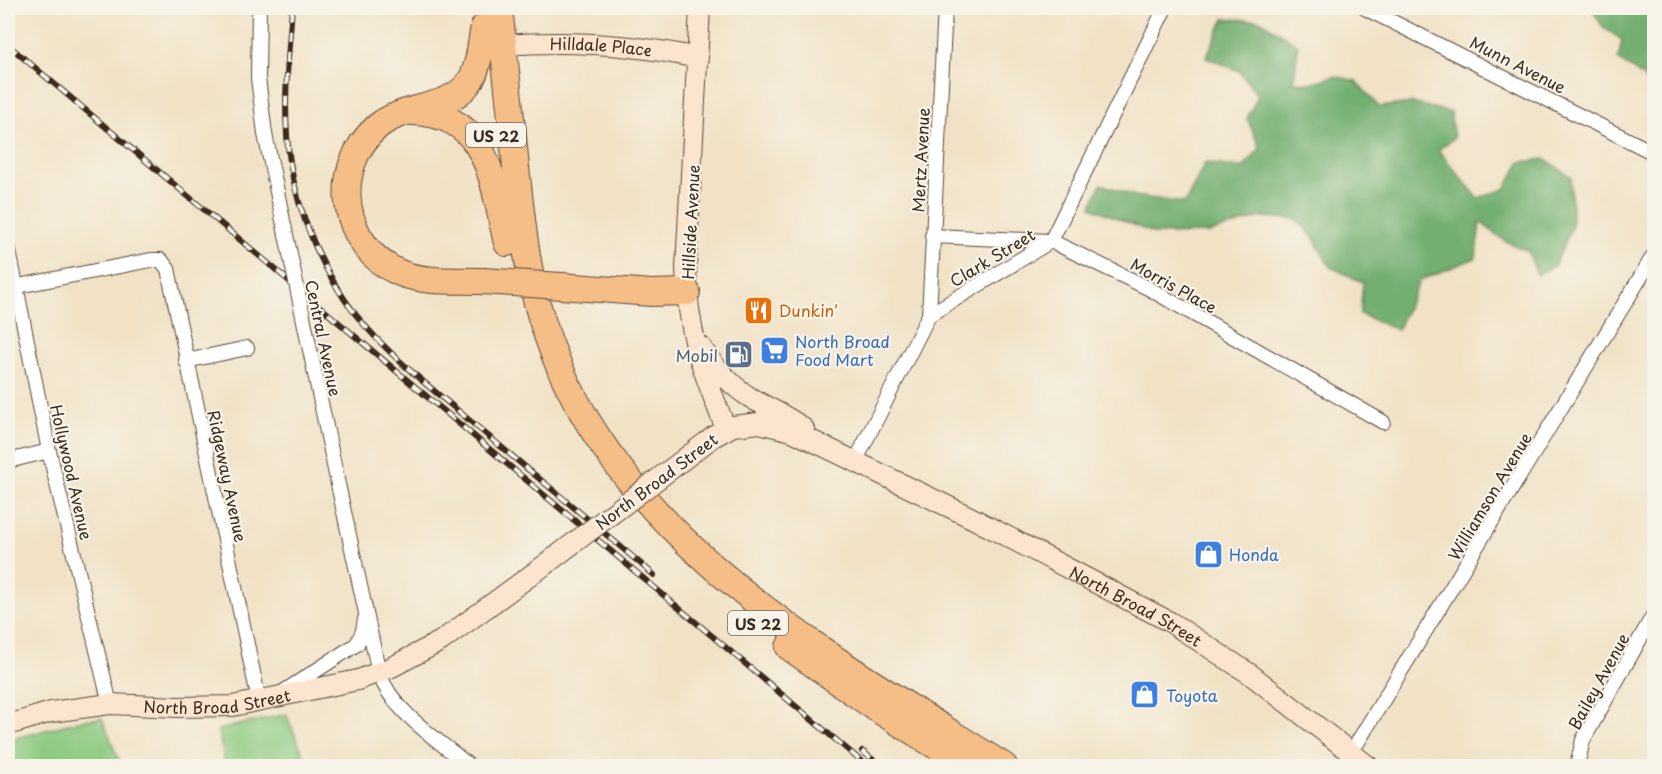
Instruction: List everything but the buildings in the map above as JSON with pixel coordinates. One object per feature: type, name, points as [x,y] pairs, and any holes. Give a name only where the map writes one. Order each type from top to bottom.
[{"type":"highway","name":"US 22","points":[[489,14],[503,45],[523,227],[533,285],[560,368],[601,445],[628,481],[666,523],[758,603],[838,661],[1004,766]]},
{"type":"highway","name":"US 22","points":[[489,14],[507,243],[524,318],[545,378],[580,443],[635,514],[686,564],[797,654],[877,709],[968,766]]},
{"type":"highway","points":[[489,14],[475,71],[468,83],[451,96],[392,117],[378,127],[355,156],[349,171],[346,198],[352,224],[365,247],[393,270],[427,279],[651,293],[687,292]]},
{"type":"highway","points":[[406,112],[447,118],[471,135],[484,156],[507,243]]},
{"type":"main road","name":"Hillside Avenue","points":[[700,8],[687,292],[692,333],[726,429]]},
{"type":"main road","name":"Hilldale Place","points":[[503,45],[540,43],[636,47],[698,58]]},
{"type":"main road","points":[[692,333],[720,371],[746,394],[791,418],[822,444]]},
{"type":"main road","name":"North Broad Street","points":[[8,725],[51,712],[110,704],[178,708],[233,706],[329,687],[379,673],[452,634],[726,429],[746,423],[767,424],[822,444],[856,460],[972,518],[1202,641],[1273,691],[1368,766]]},
{"type":"street","name":"Central Avenue","points":[[259,8],[258,78],[265,134],[379,673],[394,702],[469,766]]},
{"type":"street","name":"Mertz Avenue","points":[[929,315],[945,8]]},
{"type":"street","name":"Clark Street","points":[[929,315],[1051,241],[1165,8]]},
{"type":"street","name":"Munn Avenue","points":[[1365,8],[1654,153]]},
{"type":"street","name":"Morris Place","points":[[932,236],[1051,241],[1148,288],[1383,422]]},
{"type":"street","name":"Hollywood Avenue","points":[[8,246],[12,287],[110,704]]},
{"type":"street","name":"Williamson Avenue","points":[[1351,753],[1654,255]]},
{"type":"street","name":"Ridgeway Avenue","points":[[12,287],[160,260],[168,269],[186,362],[267,699]]},
{"type":"street","points":[[856,460],[929,315]]},
{"type":"street","points":[[186,362],[247,348]]},
{"type":"street","points":[[8,461],[50,451]]},
{"type":"street","points":[[267,699],[357,644],[363,631],[366,611]]},
{"type":"street","name":"Bailey Avenue","points":[[1576,766],[1583,740],[1654,614]]},
{"type":"green space","points":[[1591,8],[1654,8],[1654,97],[1643,77],[1618,59],[1622,40],[1603,27]]},
{"type":"green space","points":[[1224,19],[1260,20],[1298,45],[1294,82],[1312,83],[1335,76],[1356,81],[1379,107],[1412,103],[1450,112],[1454,138],[1438,150],[1478,198],[1505,189],[1521,162],[1545,159],[1571,177],[1572,226],[1555,265],[1537,275],[1528,251],[1505,241],[1480,222],[1476,258],[1420,280],[1397,330],[1360,314],[1363,282],[1330,267],[1313,237],[1296,219],[1261,217],[1209,233],[1155,234],[1091,207],[1101,184],[1135,196],[1185,203],[1205,163],[1243,168],[1260,148],[1247,118],[1258,96],[1239,71],[1206,57]]},
{"type":"green space","points":[[286,714],[308,766],[226,766],[218,730]]},
{"type":"green space","points":[[102,718],[121,766],[8,766],[8,740],[83,720]]},
{"type":"railway","points":[[292,8],[286,104],[290,162],[306,222],[333,281],[368,330],[410,370],[654,575]]},
{"type":"railway","points":[[8,45],[867,766]]},
{"type":"railway","points":[[862,751],[881,766]]},
{"type":"place","name":"Dunkin'","points":[[758,310]]},
{"type":"place","name":"North Broad Food Mart","points":[[774,350]]},
{"type":"place","name":"Mobil","points":[[739,355]]},
{"type":"place","name":"Honda","points":[[1208,554]]},
{"type":"place","name":"Toyota","points":[[1145,695]]}]
